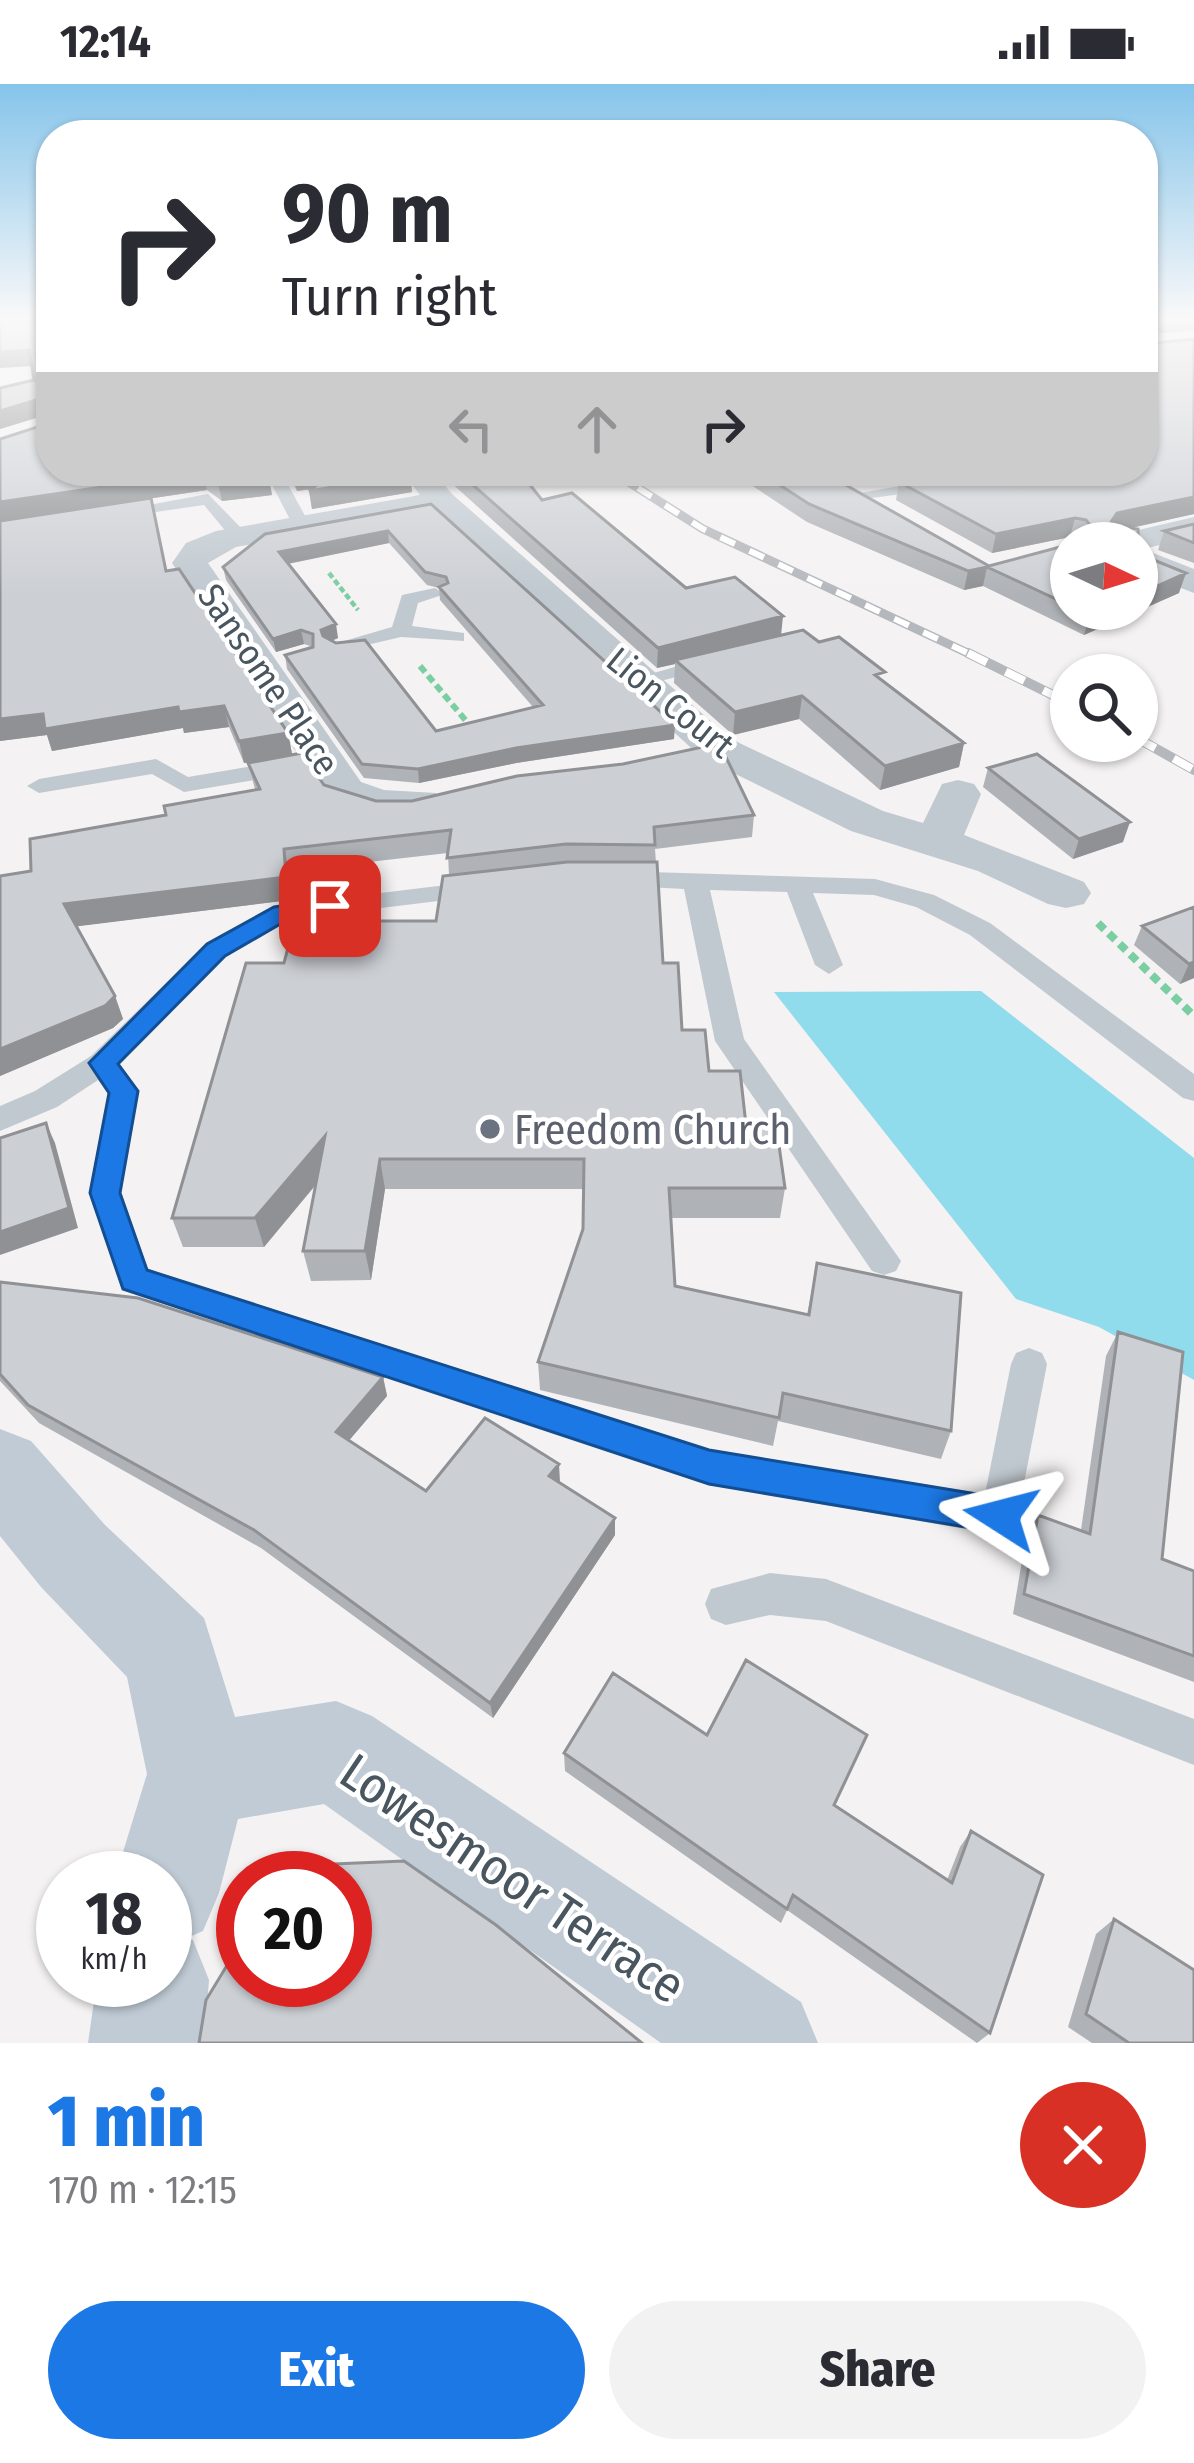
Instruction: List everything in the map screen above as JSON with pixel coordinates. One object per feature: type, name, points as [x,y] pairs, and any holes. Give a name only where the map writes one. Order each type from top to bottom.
[{"type":"main road","points":[[0,1469],[74,1556],[170,1652],[198,1774],[177,1851]]},
{"type":"main road","name":"Lowesmoor Terrace","points":[[198,1774],[337,1752],[760,2043]]},
{"type":"main road","points":[[146,2043],[150,2007]]},
{"type":"street","name":"Sansome Place","points":[[429,486],[301,525],[239,536],[198,550],[190,562],[272,662],[345,792],[380,804],[415,804],[456,794]]},
{"type":"street","name":"Lion Court","points":[[429,486],[716,748],[867,821],[995,861],[1066,893]]},
{"type":"street","points":[[846,490],[909,524]]},
{"type":"street","points":[[1158,535],[1194,527]]},
{"type":"street","points":[[1158,567],[1194,583]]},
{"type":"street","points":[[669,758],[716,748]]},
{"type":"street","points":[[938,842],[958,794]]},
{"type":"lane","points":[[280,486],[301,525]]},
{"type":"lane","points":[[846,490],[896,486]]},
{"type":"lane","points":[[92,517],[208,499],[239,536]]},
{"type":"lane","points":[[397,632],[409,599],[435,594]]},
{"type":"lane","points":[[337,646],[397,632],[457,637]]},
{"type":"lane","points":[[641,680],[733,658]]},
{"type":"lane","points":[[39,786],[156,766],[184,784],[325,760]]},
{"type":"lane","points":[[588,879],[875,887],[925,901],[980,929],[1194,1090]]},
{"type":"lane","points":[[695,879],[730,1041],[884,1261]]},
{"type":"lane","points":[[796,883],[829,965]]},
{"type":"lane","points":[[0,1119],[46,1100],[103,1063],[216,950],[283,912],[496,887]]},
{"type":"lane","points":[[103,1063],[124,1091],[105,1193],[134,1280],[709,1467],[1001,1516],[1029,1364]]},
{"type":"lane","points":[[726,1604],[770,1594],[826,1600],[1194,1742]]},
{"type":"path","points":[[397,632],[473,729]]},
{"type":"path","points":[[1066,893],[1194,1016]]},
{"type":"water","points":[[981,991],[1194,1158],[1194,1380],[1099,1327],[1016,1299],[774,992]]},
{"type":"building","points":[[1158,412],[1194,412],[1194,497],[1117,513],[1111,522],[1075,518],[996,534],[906,486],[1158,486]]},
{"type":"building","points":[[36,427],[36,486],[109,486],[0,502],[0,439]]},
{"type":"building","points":[[474,486],[531,486],[542,500],[572,493],[686,588],[735,577],[783,616],[658,648]]},
{"type":"building","points":[[781,486],[848,486],[989,566],[1050,550],[1050,596],[987,567],[968,571],[809,504]]},
{"type":"building","points":[[151,498],[166,571],[179,569],[288,733],[239,741],[224,706],[179,712],[178,707],[45,729],[43,714],[0,719],[0,521]]},
{"type":"building","points":[[431,504],[675,725],[516,748],[418,769],[362,764],[285,655],[313,647],[313,634],[301,630],[273,639],[223,567],[265,534]],"holes":[[[388,531],[425,572],[446,577],[448,583],[439,587],[543,705],[436,731],[365,640],[336,643],[323,636],[321,630],[336,624],[279,552]]]},
{"type":"building","points":[[1194,524],[1194,543],[1164,531]]},
{"type":"building","points":[[1158,562],[1186,573],[1158,586]]},
{"type":"building","points":[[803,630],[819,642],[839,637],[885,672],[875,675],[964,743],[885,766],[802,696],[735,712],[675,660]]},
{"type":"building","points":[[712,745],[723,751],[754,815],[654,827],[655,845],[566,844],[447,858],[451,830],[284,849],[286,877],[64,904],[115,996],[105,1006],[0,1049],[0,876],[31,871],[30,839],[166,815],[164,806],[260,789],[248,763],[302,753],[324,785],[376,801],[412,801],[517,776],[623,764]]},
{"type":"building","points":[[1037,754],[1130,822],[1079,839],[988,768]]},
{"type":"building","points":[[567,862],[657,862],[663,963],[678,963],[682,1030],[705,1030],[709,1071],[740,1071],[746,1125],[776,1124],[785,1188],[669,1188],[675,1286],[809,1315],[817,1263],[961,1293],[951,1431],[783,1393],[779,1418],[538,1362],[583,1229],[584,1159],[380,1159],[365,1251],[303,1251],[325,1136],[255,1218],[172,1218],[246,963],[284,963],[295,921],[436,921],[443,876]]},
{"type":"building","points":[[1194,907],[1194,962],[1189,964],[1142,926]]},
{"type":"building","points":[[46,1123],[69,1208],[0,1232],[0,1138]]},
{"type":"building","points":[[0,1282],[138,1298],[383,1377],[336,1432],[426,1491],[485,1418],[559,1464],[549,1476],[615,1518],[490,1703],[254,1530],[28,1405],[0,1374]]},
{"type":"building","points":[[1118,1332],[1183,1352],[1162,1559],[1194,1571],[1194,1656],[1024,1594],[1038,1515],[1090,1534]]},
{"type":"building","points":[[746,1660],[867,1735],[834,1805],[952,1883],[971,1831],[1043,1875],[990,2033],[793,1895],[787,1909],[564,1753],[613,1673],[707,1735]]},
{"type":"building","points":[[404,1861],[496,1925],[642,2043],[199,2043],[206,2000],[216,1984],[216,2007],[372,2007],[372,1862]]},
{"type":"building","points":[[1114,1919],[1194,1970],[1194,2043],[1129,2043],[1086,2014]]},
{"type":"railway","points":[[635,486],[703,529],[974,656]]},
{"type":"railway","points":[[968,653],[1050,694]]},
{"type":"railway","points":[[1158,750],[1194,770]]},
{"type":"place","name":"Freedom Church","points":[[490,1129]]},
{"type":"route","points":[[330,906],[283,912],[216,950],[103,1063],[124,1091],[105,1193],[134,1280],[709,1467],[1001,1516]]}]
